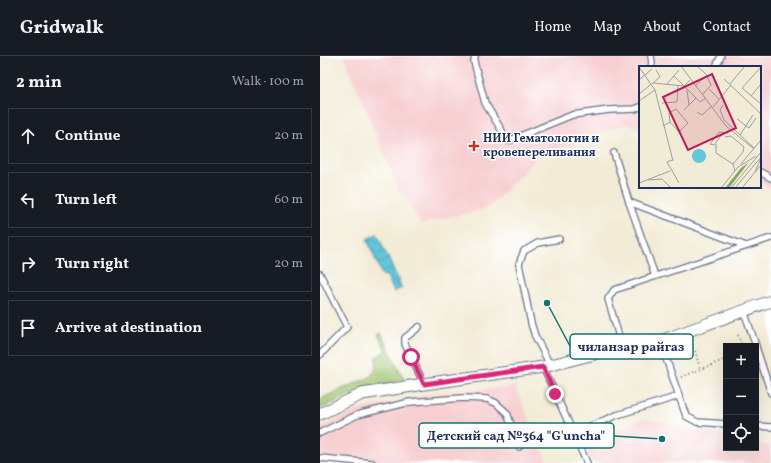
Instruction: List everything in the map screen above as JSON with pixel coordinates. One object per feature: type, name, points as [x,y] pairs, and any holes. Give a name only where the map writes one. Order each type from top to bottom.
[{"type":"street","points":[[320,414],[362,394],[546,366],[622,347],[660,341],[771,301]]},
{"type":"lane","points":[[475,56],[474,62],[485,103],[508,141],[572,115],[639,107]]},
{"type":"lane","points":[[651,56],[651,66]]},
{"type":"lane","points":[[716,66],[721,56]]},
{"type":"lane","points":[[614,153],[629,202],[655,276]]},
{"type":"lane","points":[[761,173],[771,178]]},
{"type":"lane","points":[[629,202],[746,246]]},
{"type":"lane","points":[[622,347],[608,299],[614,290],[771,238]]},
{"type":"lane","points":[[559,239],[538,243],[524,251],[520,264],[531,323],[535,336],[546,366],[588,463]]},
{"type":"lane","points":[[320,274],[347,327],[322,354]]},
{"type":"lane","points":[[744,310],[755,343]]},
{"type":"lane","points":[[419,327],[405,338],[405,344],[424,384]]},
{"type":"lane","points":[[660,341],[686,416],[697,422],[723,424]]},
{"type":"lane","points":[[320,346],[322,354]]},
{"type":"lane","points":[[759,356],[771,393]]},
{"type":"lane","points":[[574,433],[617,415],[679,396]]},
{"type":"lane","points":[[320,433],[357,415],[410,402],[463,398],[487,399],[496,403],[507,413],[518,447]]},
{"type":"lane","points":[[759,426],[771,426]]},
{"type":"lane","points":[[320,458],[372,463]]},
{"type":"path","points":[[738,335],[741,343]]},
{"type":"path","points":[[695,351],[700,369]]},
{"type":"path","points":[[673,380],[723,360]]},
{"type":"shaded area","name":"НИИ Гематологии и кровепереливания","points":[[344,56],[771,56],[771,188],[761,183],[761,66],[639,66],[639,130],[627,124],[538,156],[489,208],[421,224],[399,190]]},
{"type":"shaded area","points":[[515,386],[548,463],[320,463],[320,428],[357,410],[434,394]]},
{"type":"shaded area","points":[[643,418],[723,435],[723,451],[759,451],[759,444],[771,446],[771,463],[593,463],[585,445]]},
{"type":"green space","points":[[381,333],[404,379],[356,392],[320,409],[320,399],[372,375],[376,368],[377,356],[386,351],[378,335]]},
{"type":"water","points":[[377,234],[402,288],[394,292],[387,276],[382,275],[367,239]]},
{"type":"place","name":"НИИ Гематологии и кровепереливания","points":[[474,146]]},
{"type":"place","name":"чиланзар райгаз","points":[[547,303]]},
{"type":"place","name":"Детский сад №364 \"G'uncha\"","points":[[662,439]]},
{"type":"route","points":[[411,357],[424,384],[543,367],[555,394]]}]
